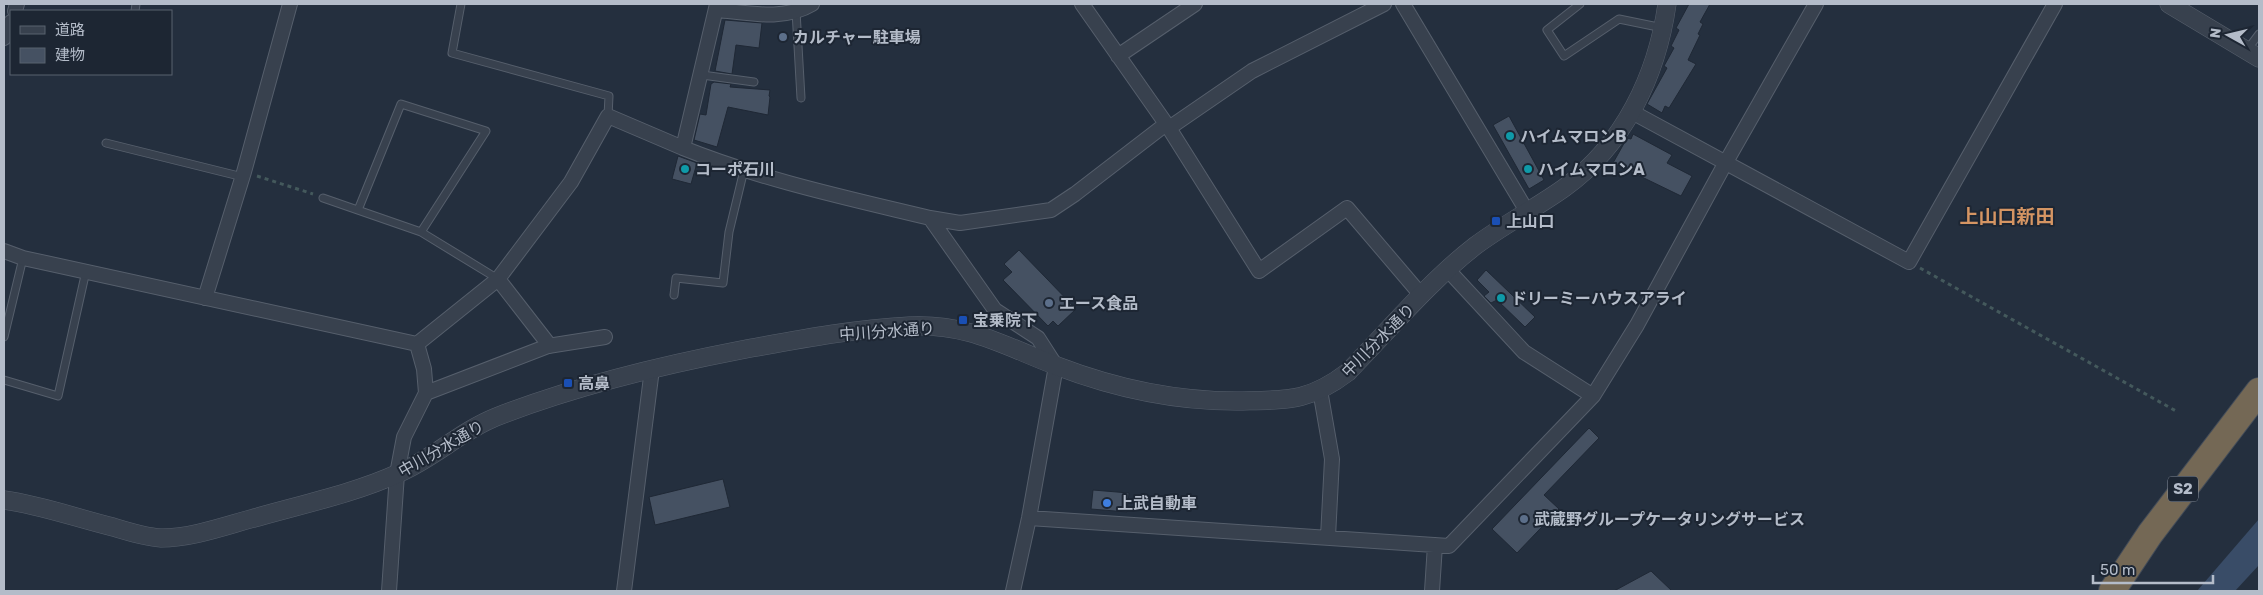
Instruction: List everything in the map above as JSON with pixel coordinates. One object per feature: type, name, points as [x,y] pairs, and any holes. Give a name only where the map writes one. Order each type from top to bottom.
[{"type":"highway","name":"S2","points":[[2112,591],[2150,534],[2259,391]]},
{"type":"highway","name":"S2","points":[[2132,591],[2164,542],[2259,418]]},
{"type":"street","points":[[206,298],[243,174],[290,4]]},
{"type":"street","points":[[683,148],[718,7],[777,15],[796,11],[812,4]]},
{"type":"street","points":[[1082,4],[1167,126],[1259,271],[1347,208],[1422,296]]},
{"type":"street","points":[[1118,56],[1194,4]]},
{"type":"street","points":[[417,344],[498,279],[571,182],[608,116],[683,148],[744,170],[930,218],[960,222],[1051,210],[1167,126],[1252,70],[1384,4]]},
{"type":"street","points":[[1403,4],[1528,213]]},
{"type":"street","name":"中川分水通り","points":[[4,500],[45,507],[144,536],[162,538],[185,535],[316,501],[398,474],[462,433],[492,418],[594,384],[652,369],[839,333],[913,326],[970,331],[1007,344],[1056,366],[1118,387],[1176,398],[1224,402],[1287,400],[1305,397],[1348,372],[1448,270],[1476,246],[1567,186],[1608,147],[1632,112],[1651,72],[1664,28],[1667,4]]},
{"type":"street","points":[[1029,518],[1449,546],[1593,396],[1637,325],[1726,162],[1816,4]]},
{"type":"street","points":[[1632,112],[1909,262],[2055,4]]},
{"type":"street","points":[[2170,4],[2253,54]]},
{"type":"street","points":[[4,38],[10,24]]},
{"type":"street","points":[[930,218],[995,310],[1038,338],[1056,366],[1029,518],[1013,591]]},
{"type":"street","points":[[4,251],[23,258],[417,344]]},
{"type":"street","points":[[1448,270],[1524,352],[1593,396]]},
{"type":"street","points":[[498,279],[550,346]]},
{"type":"street","points":[[426,393],[550,346],[604,337]]},
{"type":"street","points":[[390,591],[398,474],[404,436],[426,393],[424,369],[417,344]]},
{"type":"street","points":[[624,591],[652,369]]},
{"type":"street","points":[[1320,390],[1332,459],[1328,537]]},
{"type":"street","points":[[1432,591],[1435,545]]},
{"type":"lane","points":[[461,4],[452,53],[609,96],[608,116]]},
{"type":"lane","points":[[1580,4],[1547,30],[1564,56],[1619,19],[1664,28]]},
{"type":"lane","points":[[796,11],[801,98]]},
{"type":"lane","points":[[2253,54],[2259,34]]},
{"type":"lane","points":[[702,75],[754,82]]},
{"type":"lane","points":[[358,210],[400,104],[486,131],[421,232]]},
{"type":"lane","points":[[106,143],[243,174]]},
{"type":"lane","points":[[674,295],[676,278],[723,283],[729,232],[744,170]]},
{"type":"lane","points":[[323,198],[421,232],[498,279]]},
{"type":"lane","points":[[4,336],[23,258]]},
{"type":"lane","points":[[4,380],[58,396],[86,271]]},
{"type":"path","points":[[243,174],[323,198]]},
{"type":"path","points":[[1909,262],[2176,411]]},
{"type":"water","points":[[2259,519],[2259,565],[2235,591],[2197,591]]},
{"type":"building","points":[[1689,4],[1710,4],[1700,22],[1703,24],[1698,34],[1700,35],[1688,60],[1696,64],[1669,108],[1665,106],[1662,113],[1647,104],[1667,68],[1664,66],[1674,48],[1671,46],[1679,30],[1676,28]]},
{"type":"building","points":[[725,20],[762,23],[759,48],[736,45],[732,74],[715,71]]},
{"type":"building","points":[[714,82],[731,84],[730,87],[770,90],[768,115],[728,107],[717,147],[694,140],[700,114],[706,115],[711,84]]},
{"type":"building","points":[[1509,116],[1544,180],[1529,189],[1493,125]]},
{"type":"building","points":[[1633,134],[1672,155],[1667,163],[1692,176],[1681,196],[1613,163],[1627,138],[1631,139]]},
{"type":"building","name":"コーポ石川","points":[[678,156],[697,163],[691,184],[672,179]]},
{"type":"building","points":[[1019,250],[1076,309],[1058,326],[1053,321],[1048,326],[1003,280],[1012,272],[1004,264]]},
{"type":"building","name":"ドリーミーハウスアライ","points":[[1486,270],[1535,317],[1525,327],[1497,300],[1491,303],[1484,296],[1489,292],[1477,280]]},
{"type":"building","points":[[1589,428],[1599,438],[1544,495],[1559,509],[1517,553],[1492,529]]},
{"type":"building","points":[[723,479],[730,507],[655,525],[649,497]]},
{"type":"building","points":[[1093,490],[1129,493],[1127,512],[1091,509]]},
{"type":"building","points":[[1651,571],[1672,591],[1614,591]]},
{"type":"place","name":"カルチャー駐車場","points":[[783,37]]},
{"type":"place","name":"ハイムマロンB","points":[[1510,136]]},
{"type":"place","name":"コーポ石川","points":[[685,169]]},
{"type":"place","name":"ハイムマロンA","points":[[1528,169]]},
{"type":"place","name":"上山口","points":[[1496,221]]},
{"type":"place","name":"ドリーミーハウスアライ","points":[[1501,298]]},
{"type":"place","name":"エース食品","points":[[1049,303]]},
{"type":"place","name":"宝乗院下","points":[[963,320]]},
{"type":"place","name":"高鼻","points":[[568,383]]},
{"type":"place","name":"上武自動車","points":[[1107,503]]},
{"type":"place","name":"武蔵野グループケータリングサービス","points":[[1524,519]]},
{"type":"district","name":"上山口新田","points":[[2007,216]]}]
